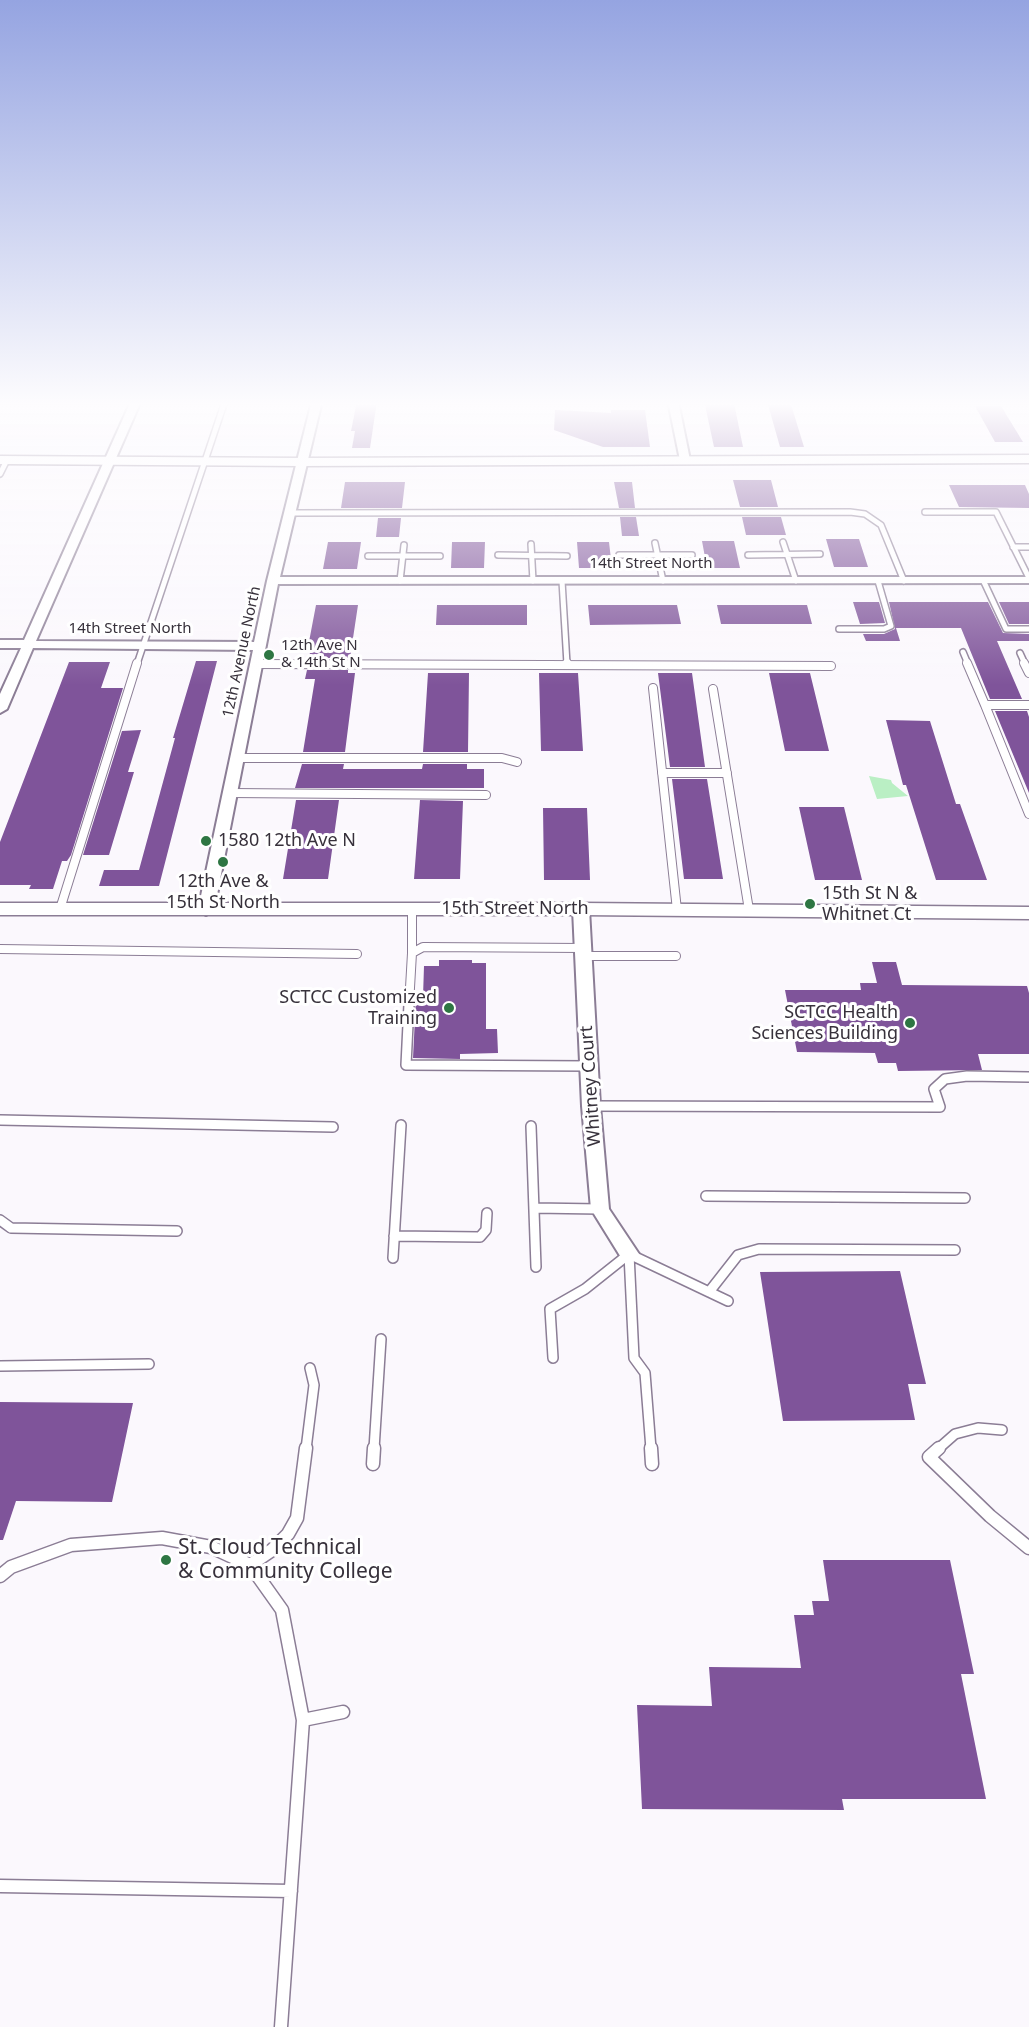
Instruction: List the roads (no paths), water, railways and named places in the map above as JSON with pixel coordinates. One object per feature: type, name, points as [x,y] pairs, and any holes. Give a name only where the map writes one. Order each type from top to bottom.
[{"type":"street","points":[[0,709],[94,496]]},
{"type":"street","name":"12th Avenue North","points":[[206,910],[273,581],[294,496]]},
{"type":"street","name":"14th Street North","points":[[273,581],[1029,579]]},
{"type":"street","name":"14th Street North","points":[[0,644],[260,646]]},
{"type":"street","name":"15th Street North","points":[[0,909],[580,909],[1029,913]]},
{"type":"street","name":"Whitney Court","points":[[580,909],[591,1106],[600,1209],[629,1254]]},
{"type":"lane","points":[[60,909],[143,645],[194,496]]},
{"type":"lane","points":[[290,513],[850,512],[865,514],[881,525],[904,580]]},
{"type":"lane","points":[[925,512],[996,512],[1013,547],[1026,566],[1029,579]]},
{"type":"lane","points":[[783,542],[796,581]]},
{"type":"lane","points":[[655,543],[663,581]]},
{"type":"lane","points":[[531,544],[533,581]]},
{"type":"lane","points":[[400,581],[404,545]]},
{"type":"lane","points":[[1013,547],[1029,547]]},
{"type":"lane","points":[[748,555],[819,554]]},
{"type":"lane","points":[[498,555],[567,556]]},
{"type":"lane","points":[[619,555],[692,555]]},
{"type":"lane","points":[[368,556],[440,556]]},
{"type":"lane","points":[[839,629],[884,629],[891,626],[878,580]]},
{"type":"lane","points":[[983,580],[1006,629],[1029,629]]},
{"type":"lane","points":[[562,581],[567,665]]},
{"type":"lane","points":[[963,652],[1029,814]]},
{"type":"lane","points":[[1020,652],[1029,673]]},
{"type":"lane","points":[[256,664],[831,666]]},
{"type":"lane","points":[[653,688],[676,910]]},
{"type":"lane","points":[[713,689],[749,910]]},
{"type":"lane","points":[[986,705],[1029,705]]},
{"type":"lane","points":[[237,758],[502,758],[517,762]]},
{"type":"lane","points":[[662,773],[726,774]]},
{"type":"lane","points":[[230,793],[486,795]]},
{"type":"lane","points":[[412,909],[412,953],[405,1065],[589,1066]]},
{"type":"lane","points":[[412,953],[423,947],[676,956]]},
{"type":"lane","points":[[0,949],[357,954]]},
{"type":"lane","points":[[591,1106],[939,1107],[934,1089],[945,1078],[1029,1077]]},
{"type":"lane","points":[[0,1120],[333,1127]]},
{"type":"lane","points":[[393,1258],[401,1125]]},
{"type":"lane","points":[[531,1126],[536,1267]]},
{"type":"lane","points":[[706,1196],[965,1198]]},
{"type":"lane","points":[[534,1208],[600,1209]]},
{"type":"lane","points":[[394,1236],[480,1237],[486,1230],[487,1213]]},
{"type":"lane","points":[[0,1220],[11,1228],[177,1231]]},
{"type":"lane","points":[[709,1292],[738,1255],[759,1249],[954,1250]]},
{"type":"lane","points":[[629,1254],[728,1301]]},
{"type":"lane","points":[[553,1358],[550,1309],[585,1289],[629,1254]]},
{"type":"lane","points":[[629,1254],[634,1358],[645,1373],[652,1464]]},
{"type":"lane","points":[[373,1464],[381,1339]]},
{"type":"lane","points":[[0,1366],[149,1364]]},
{"type":"lane","points":[[250,1565],[272,1550],[288,1534],[297,1518],[314,1385],[310,1368]]},
{"type":"lane","points":[[1002,1430],[978,1428],[955,1434],[929,1457],[990,1516],[1029,1548]]},
{"type":"lane","points":[[0,1576],[11,1567],[71,1545],[162,1538],[211,1547],[250,1565],[282,1610],[303,1720],[281,2027]]},
{"type":"lane","points":[[303,1720],[343,1712]]},
{"type":"lane","points":[[0,1886],[291,1891]]},
{"type":"place","name":"12th Ave N & 14th St N","points":[[269,655]]},
{"type":"place","name":"1580 12th Ave N","points":[[206,841]]},
{"type":"place","name":"12th Ave & 15th St North","points":[[223,862]]},
{"type":"place","name":"15th St N & Whitnet Ct","points":[[810,904]]},
{"type":"place","name":"SCTCC Customized Training","points":[[449,1008]]},
{"type":"place","name":"SCTCC Health Sciences Building","points":[[910,1023]]},
{"type":"place","name":"St. Cloud Technical & Community College","points":[[166,1560]]}]
